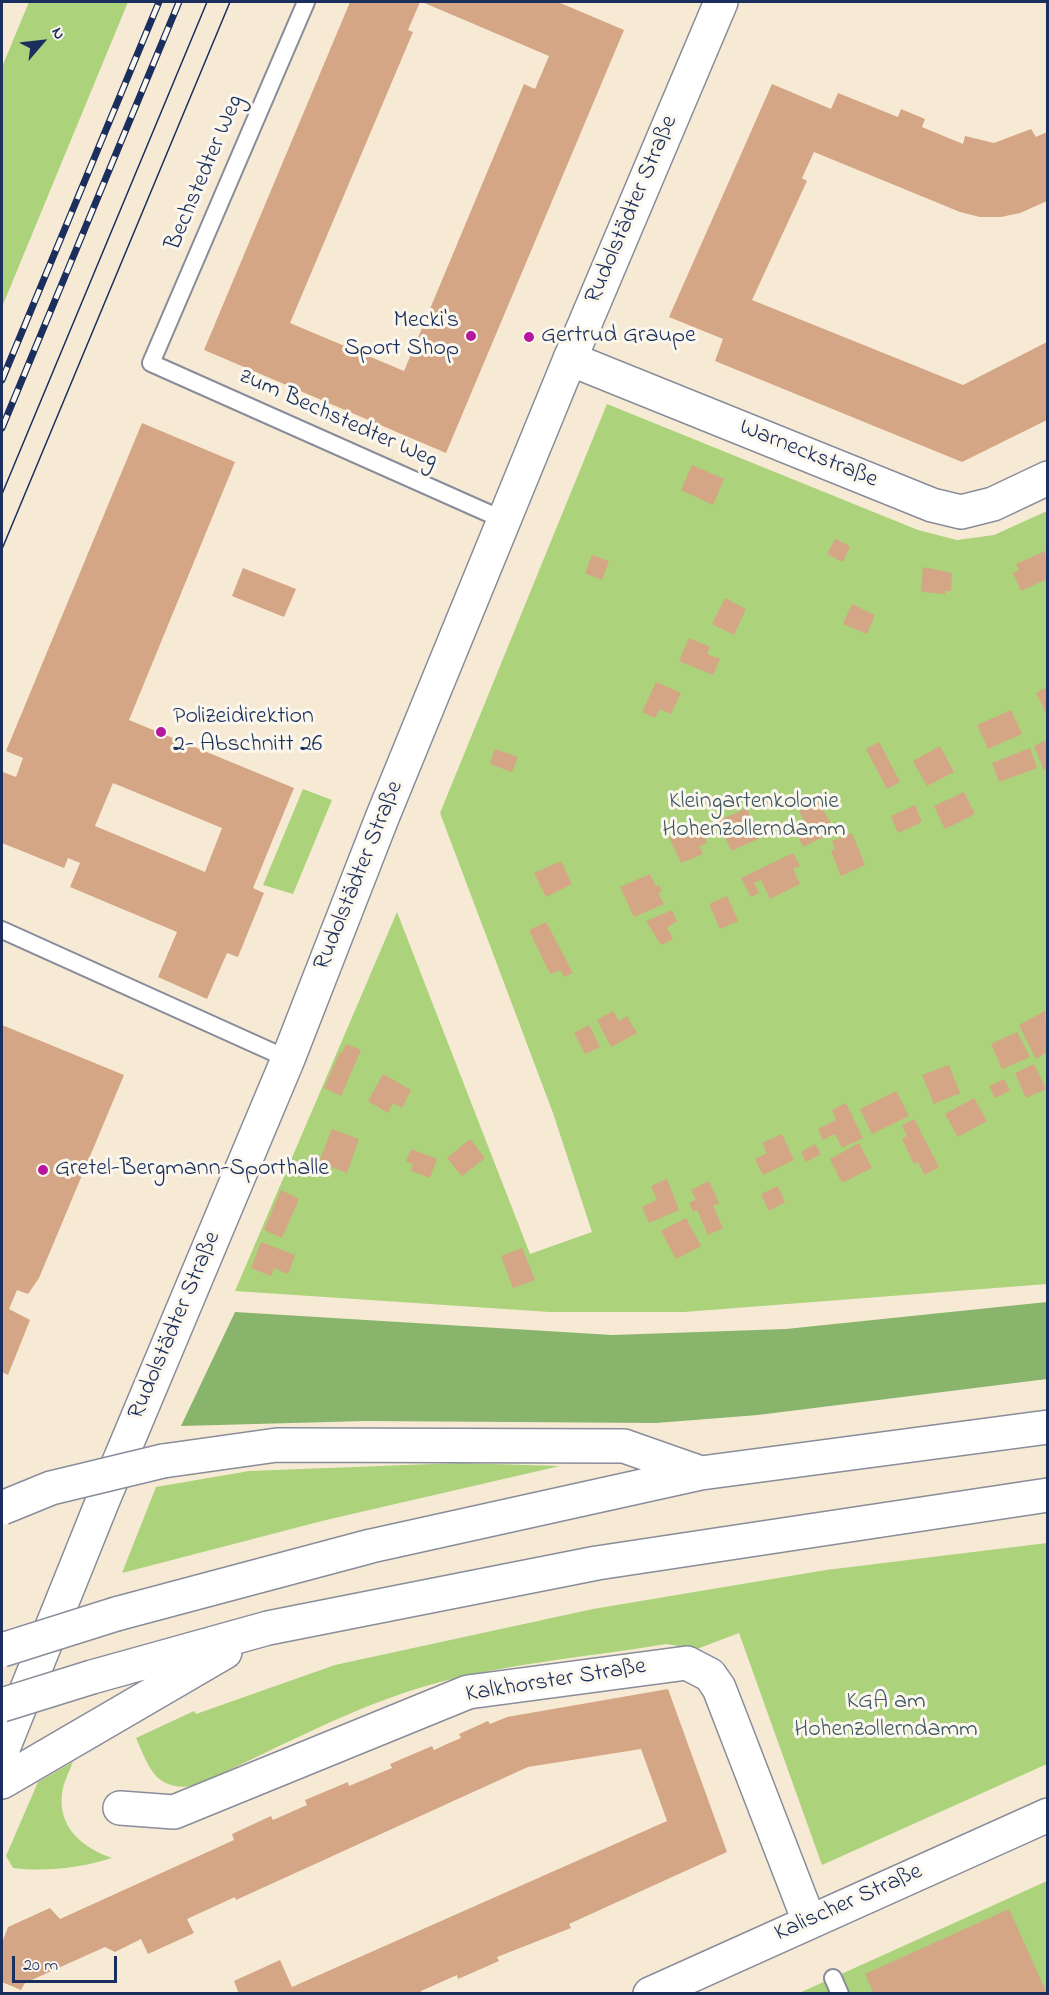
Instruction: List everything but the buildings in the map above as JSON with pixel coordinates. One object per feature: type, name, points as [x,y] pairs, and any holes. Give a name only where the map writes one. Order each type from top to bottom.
[{"type":"main road","name":"Rudolstädter Straße","points":[[2,1751],[107,1490],[288,1059],[382,818],[506,521],[570,359],[721,2]]},
{"type":"main road","name":"Warneckstraße","points":[[570,359],[932,505],[961,512],[993,504],[1047,478]]},
{"type":"main road","points":[[2,1650],[116,1614],[371,1546],[701,1473],[1047,1427]]},
{"type":"main road","points":[[2,1508],[51,1488],[163,1461],[278,1445],[624,1446],[701,1473]]},
{"type":"main road","points":[[2,1705],[92,1677],[268,1628],[597,1563],[1047,1496]]},
{"type":"main road","points":[[2,1782],[268,1628]]},
{"type":"main road","name":"Kalkhorster Straße","points":[[120,1808],[174,1812],[468,1692],[687,1663],[710,1675],[719,1688],[809,1921]]},
{"type":"main road","name":"Kalischer Straße","points":[[650,1994],[1047,1815]]},
{"type":"lane","name":"Bechstedter Weg","points":[[151,363],[306,2]]},
{"type":"lane","name":"zum Bechstedter Weg","points":[[151,363],[506,521]]},
{"type":"lane","points":[[2,930],[288,1059]]},
{"type":"lane","points":[[833,1978],[840,1994]]},
{"type":"green space","points":[[29,2],[128,2],[2,307],[2,67]]},
{"type":"green space","name":"Kleingartenkolonie Hohenzollerndamm","points":[[607,404],[918,530],[957,540],[994,535],[1047,511],[1047,1284],[684,1312],[550,1312],[235,1291],[397,912],[530,1254],[592,1232],[553,1113],[440,813]]},
{"type":"green space","points":[[303,789],[332,800],[293,894],[263,885]]},
{"type":"green space","points":[[1047,1302],[1047,1379],[758,1415],[656,1423],[366,1421],[181,1426],[235,1312],[612,1335],[786,1329]]},
{"type":"green space","points":[[459,1463],[560,1466],[326,1520],[122,1573],[156,1487],[249,1471]]},
{"type":"green space","name":"KGA am Hohenzollerndamm","points":[[1047,1543],[1047,1764],[822,1865],[739,1633],[697,1649],[666,1644],[508,1667],[446,1680],[360,1709],[195,1786],[182,1787],[162,1781],[150,1768],[136,1738],[194,1711],[196,1714],[335,1665],[593,1609],[826,1570]]},
{"type":"green space","points":[[73,1762],[63,1790],[62,1806],[68,1827],[91,1849],[112,1858],[63,1868],[39,1870],[13,1868],[6,1856],[38,1782]]},
{"type":"green space","points":[[1047,1881],[1047,1993],[797,1994]]},
{"type":"tram line","points":[[2,494],[207,2]]},
{"type":"tram line","points":[[2,549],[230,2]]},
{"type":"railway","points":[[2,380],[159,2]]},
{"type":"railway","points":[[2,428],[179,2]]},
{"type":"place","name":"Mecki's Sport Shop","points":[[471,336]]},
{"type":"place","name":"Gertrud Graupe","points":[[529,337]]},
{"type":"place","name":"Polizeidirektion 2- Abschnitt 26","points":[[161,732]]},
{"type":"place","name":"Gretel-Bergmann-Sporthalle","points":[[43,1170]]}]
